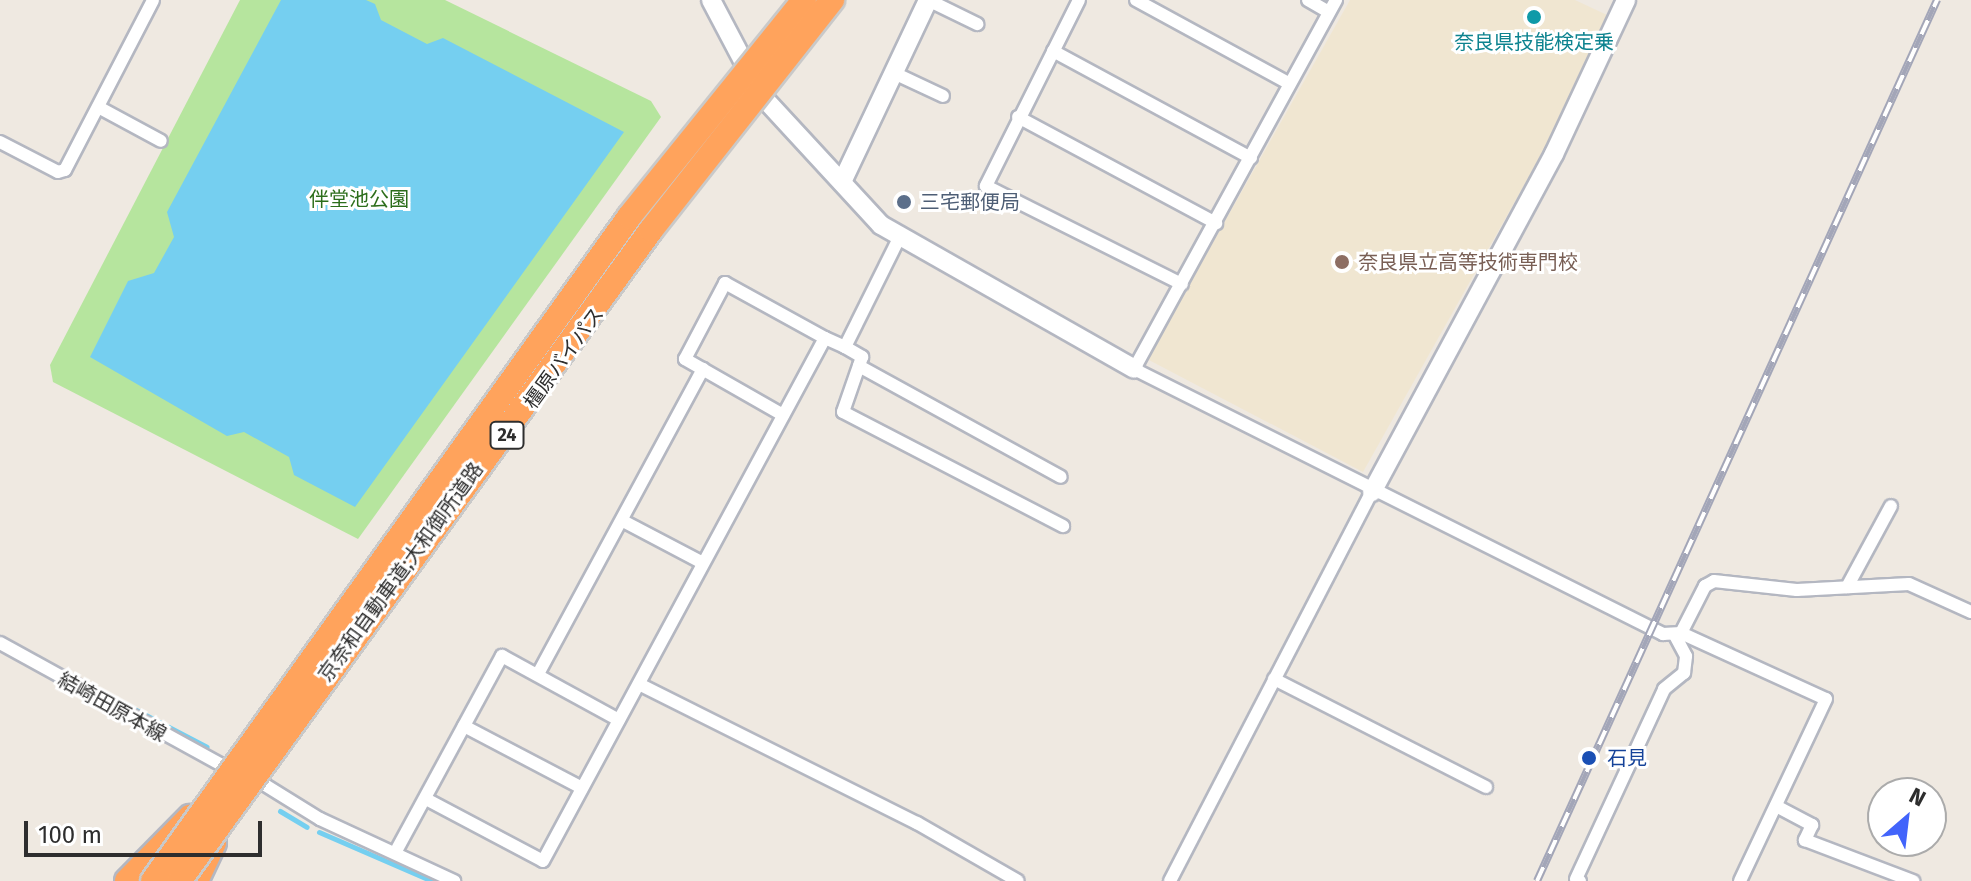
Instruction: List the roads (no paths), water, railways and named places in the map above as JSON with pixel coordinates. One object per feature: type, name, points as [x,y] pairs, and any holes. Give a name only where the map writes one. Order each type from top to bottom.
[{"type":"highway","name":"橿原バイパス","points":[[145,881],[626,212],[743,62],[797,0]]},
{"type":"highway","name":"京奈和自動車道;大和御所道路","points":[[153,881],[629,217],[804,0]]},
{"type":"highway","name":"京奈和自動車道;大和御所道路","points":[[179,881],[642,242],[765,78],[832,0]]},
{"type":"highway","name":"橿原バイパス","points":[[186,881],[761,95],[842,0]]},
{"type":"highway","points":[[127,881],[194,814]]},
{"type":"highway","points":[[196,881],[217,838]]},
{"type":"street","points":[[0,142],[58,172],[65,170],[100,108],[153,0]]},
{"type":"street","points":[[711,0],[761,95],[899,238],[1134,369],[1372,492],[1651,629],[1678,634],[1826,699],[1740,881]]},
{"type":"street","points":[[842,182],[928,0],[977,24]]},
{"type":"street","points":[[1079,0],[986,186],[1182,284]]},
{"type":"street","points":[[1136,0],[1290,84]]},
{"type":"street","points":[[1134,369],[1332,6],[1308,0]]},
{"type":"street","points":[[1170,881],[1372,492],[1554,154],[1626,0]]},
{"type":"street","points":[[1053,51],[1251,158]]},
{"type":"street","points":[[894,73],[943,96]]},
{"type":"street","points":[[100,108],[161,141]]},
{"type":"street","points":[[1018,117],[1216,223]]},
{"type":"street","points":[[845,347],[899,238]]},
{"type":"street","points":[[783,415],[685,359],[725,283],[862,357],[843,412],[1063,526]]},
{"type":"street","points":[[426,799],[543,861],[825,338]]},
{"type":"street","points":[[859,366],[1061,477]]},
{"type":"street","points":[[538,674],[703,369]]},
{"type":"street","points":[[1847,587],[1891,506]]},
{"type":"street","points":[[623,521],[703,563]]},
{"type":"street","points":[[1580,881],[1576,879],[1664,689],[1684,673],[1686,656],[1678,634],[1705,586],[1714,581],[1797,590],[1909,584],[1971,612]]},
{"type":"street","name":"結崎田原本線","points":[[0,643],[227,768]]},
{"type":"street","points":[[396,851],[502,656],[619,720]]},
{"type":"street","points":[[1274,679],[1486,787]]},
{"type":"street","points":[[639,684],[917,823],[1018,881]]},
{"type":"street","points":[[464,726],[582,788]]},
{"type":"street","points":[[257,780],[320,819],[396,851],[454,881]]},
{"type":"street","points":[[1776,806],[1812,825],[1805,840],[1913,881]]},
{"type":"water","name":"伴堂池公園","points":[[281,0],[366,0],[375,4],[381,20],[427,44],[443,38],[624,132],[355,507],[294,475],[289,457],[244,432],[227,436],[90,357],[128,281],[154,273],[174,237],[167,212]]},
{"type":"waterway","points":[[94,688],[207,747]]},
{"type":"waterway","points":[[280,811],[307,827]]},
{"type":"waterway","points":[[319,832],[432,881]]},
{"type":"railway","points":[[1537,881],[1937,0]]},
{"type":"place","name":"奈良県技能検定乗","points":[[1534,17]]},
{"type":"place","name":"三宅郵便局","points":[[904,202]]},
{"type":"place","name":"奈良県立高等技術専門校","points":[[1342,262]]},
{"type":"place","name":"石見","points":[[1589,758]]}]
